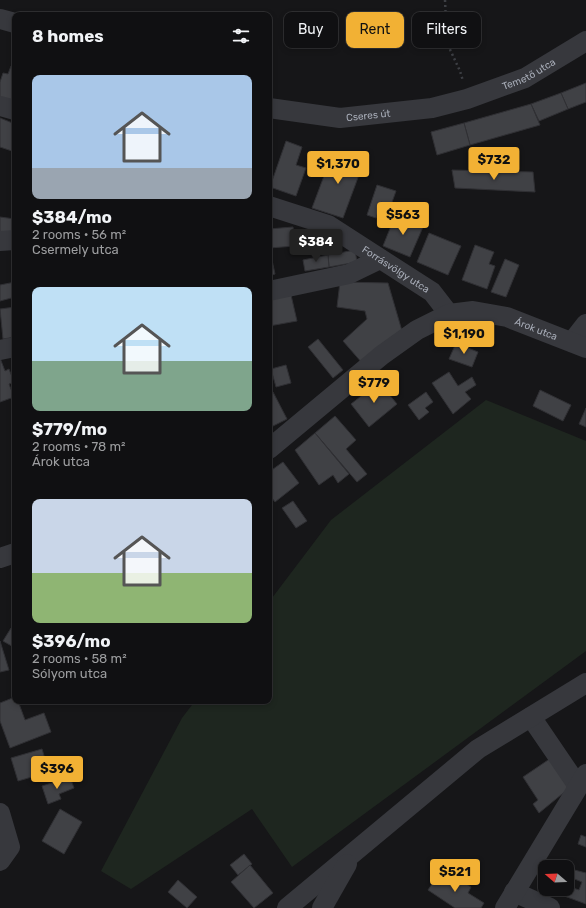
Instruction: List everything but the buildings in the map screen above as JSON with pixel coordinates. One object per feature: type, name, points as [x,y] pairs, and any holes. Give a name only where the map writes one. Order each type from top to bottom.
[{"type":"street","points":[[0,19],[12,23]]},
{"type":"street","name":"Temető utca","points":[[467,99],[525,78],[586,41]]},
{"type":"street","name":"Cseres út","points":[[272,108],[340,118],[432,108],[467,99]]},
{"type":"street","points":[[0,106],[12,109]]},
{"type":"street","name":"Forrásvölgy utca","points":[[272,208],[328,225],[432,292],[449,314]]},
{"type":"street","points":[[0,240],[12,240]]},
{"type":"street","points":[[272,290],[349,274],[380,259]]},
{"type":"street","name":"Árok utca","points":[[272,447],[382,356],[417,330],[449,314],[473,311],[507,318],[579,345]]},
{"type":"street","points":[[579,345],[586,324]]},
{"type":"street","points":[[0,350],[12,348]]},
{"type":"street","points":[[0,558],[12,554]]},
{"type":"street","points":[[287,908],[478,750],[586,683]]},
{"type":"street","points":[[531,717],[582,780],[510,900],[550,908]]},
{"type":"street","points":[[0,813],[10,847],[0,861]]},
{"type":"street","points":[[322,908],[353,854]]},
{"type":"path","points":[[445,0],[447,43],[460,71],[467,99]]},
{"type":"shaded area","points":[[486,400],[586,441],[586,651],[292,867],[252,809],[131,889],[101,871],[182,718],[193,704],[272,704],[272,598],[331,520]]}]
